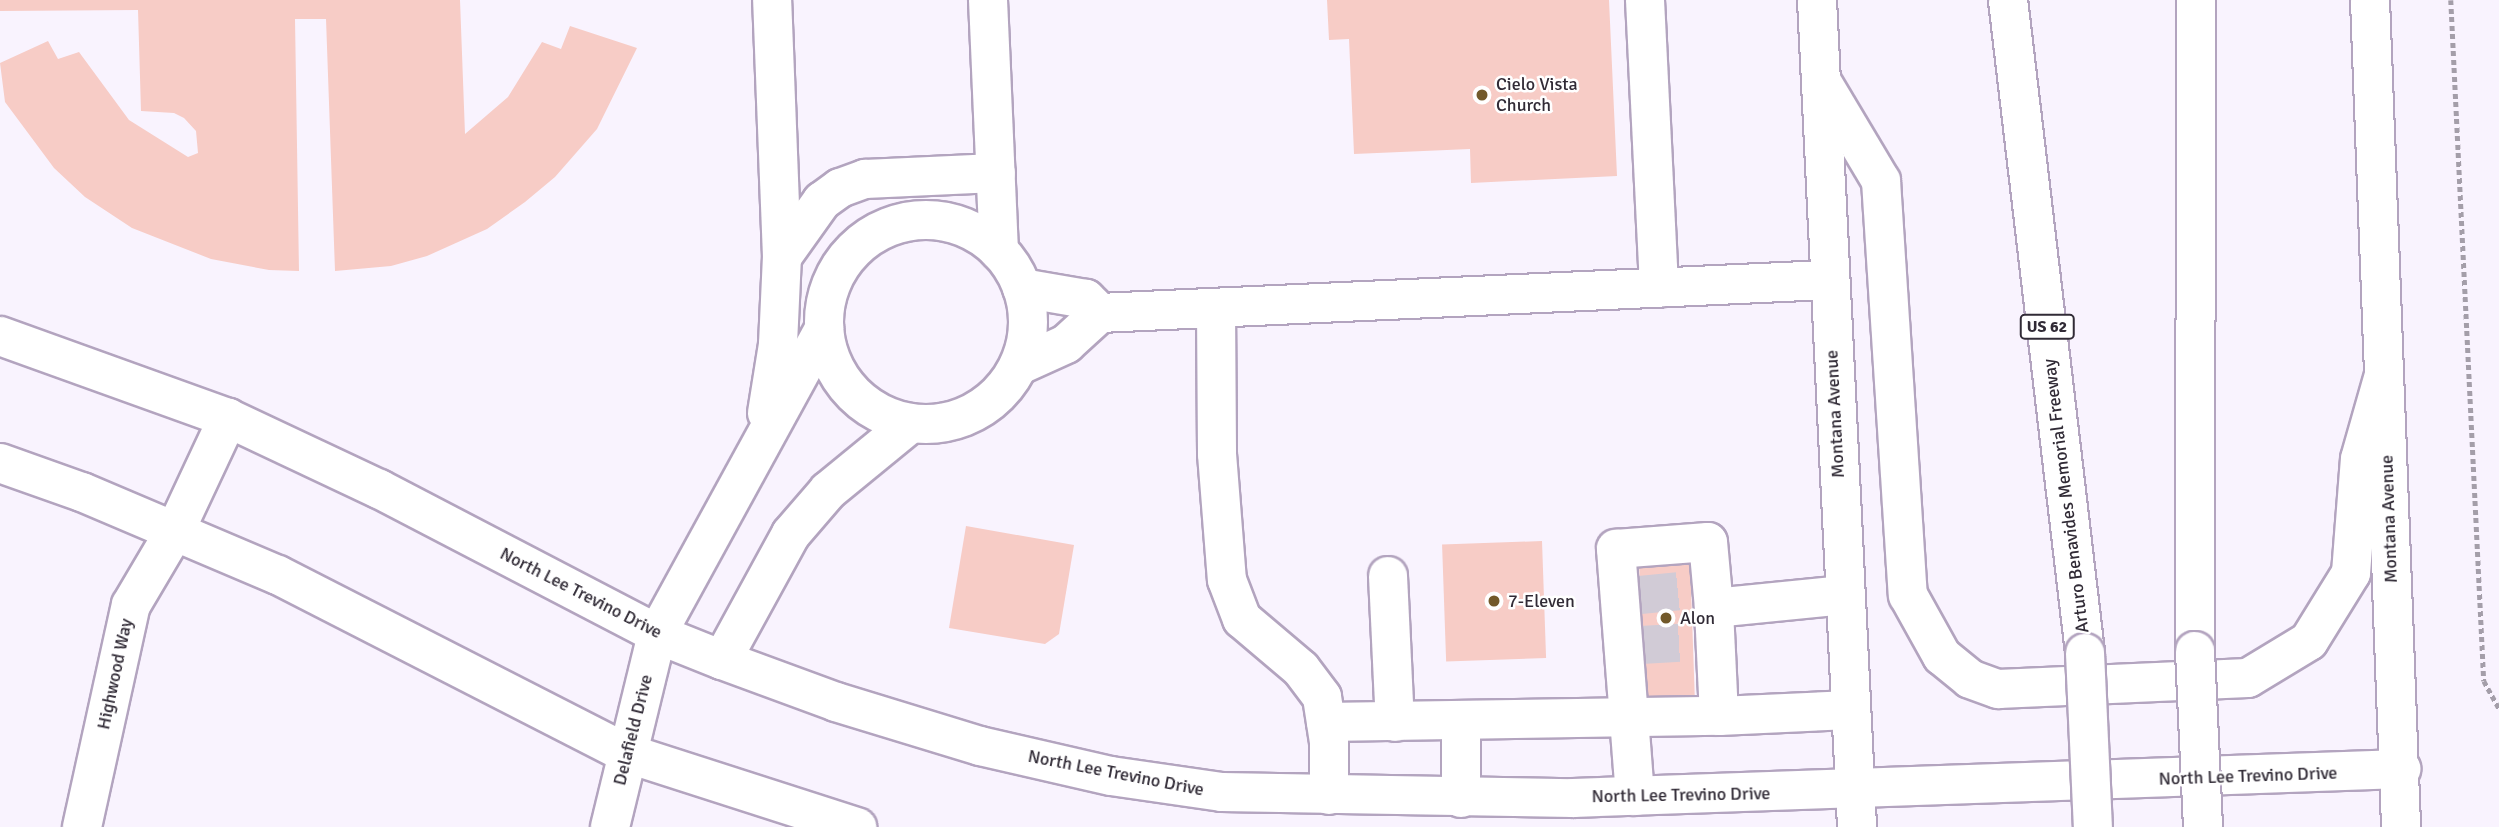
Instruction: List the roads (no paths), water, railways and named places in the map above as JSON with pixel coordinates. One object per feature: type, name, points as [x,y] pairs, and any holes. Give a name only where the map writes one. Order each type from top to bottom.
[{"type":"main road","points":[[763,442],[778,344],[782,257],[772,0]]},
{"type":"main road","points":[[988,0],[999,251]]},
{"type":"main road","points":[[1645,0],[1659,288]]},
{"type":"main road","name":"Montana Avenue","points":[[1817,0],[1856,809]]},
{"type":"main road","name":"Arturo Benavides Memorial Freeway","points":[[2008,0],[2085,653],[2093,827]]},
{"type":"main road","points":[[2196,0],[2195,651],[2203,827]]},
{"type":"main road","name":"Montana Avenue","points":[[2370,0],[2383,378],[2402,769],[2401,827]]},
{"type":"main road","points":[[1822,82],[1881,181],[1908,595],[1942,656],[1970,679],[1998,689],[2248,678],[2309,641],[2351,573],[2360,460],[2383,378]]},
{"type":"main road","points":[[782,257],[822,201],[840,188],[865,179],[996,173]]},
{"type":"main road","points":[[930,218],[964,226],[999,251],[1014,268],[1022,288],[1029,333],[1020,365],[1001,393],[975,413],[943,424],[910,424],[877,413],[850,392],[831,362],[824,329],[827,294],[842,263],[865,238],[896,223],[930,218]]},
{"type":"main road","points":[[1020,365],[1066,344],[1100,313],[1829,280]]},
{"type":"main road","points":[[1022,288],[1086,299],[1100,313]]},
{"type":"main road","points":[[1216,307],[1216,445],[1227,580],[1242,620],[1301,669],[1322,697],[1326,722],[1329,794]]},
{"type":"main road","name":"Delafield Drive","points":[[610,827],[657,634],[824,329]]},
{"type":"main road","name":"North Lee Trevino Drive","points":[[0,336],[228,418],[379,489],[657,634],[722,660],[836,702],[980,746],[1111,776],[1222,792],[1461,798],[1635,796],[1856,809],[2402,769]]},
{"type":"main road","name":"Highwood Way","points":[[82,827],[131,604],[176,529],[228,418]]},
{"type":"main road","points":[[722,660],[791,534],[828,491],[910,424]]},
{"type":"main road","points":[[0,463],[176,529],[278,575],[626,753],[858,827]]},
{"type":"main road","points":[[1635,796],[1629,719],[1632,646],[1630,596],[1616,549],[1708,542],[1706,614],[1719,716]]},
{"type":"main road","points":[[1388,576],[1395,722]]},
{"type":"main road","points":[[1706,614],[1844,595]]},
{"type":"main road","points":[[1326,722],[1629,719],[1851,710]]},
{"type":"main road","points":[[1461,722],[1461,798]]},
{"type":"tunnel","points":[[1640,595],[1691,590]]},
{"type":"tunnel","points":[[1641,645],[1693,642]]},
{"type":"place","name":"Cielo Vista Church","points":[[1482,95]]},
{"type":"place","name":"7-Eleven","points":[[1494,601]]},
{"type":"place","name":"Alon","points":[[1666,618]]}]
